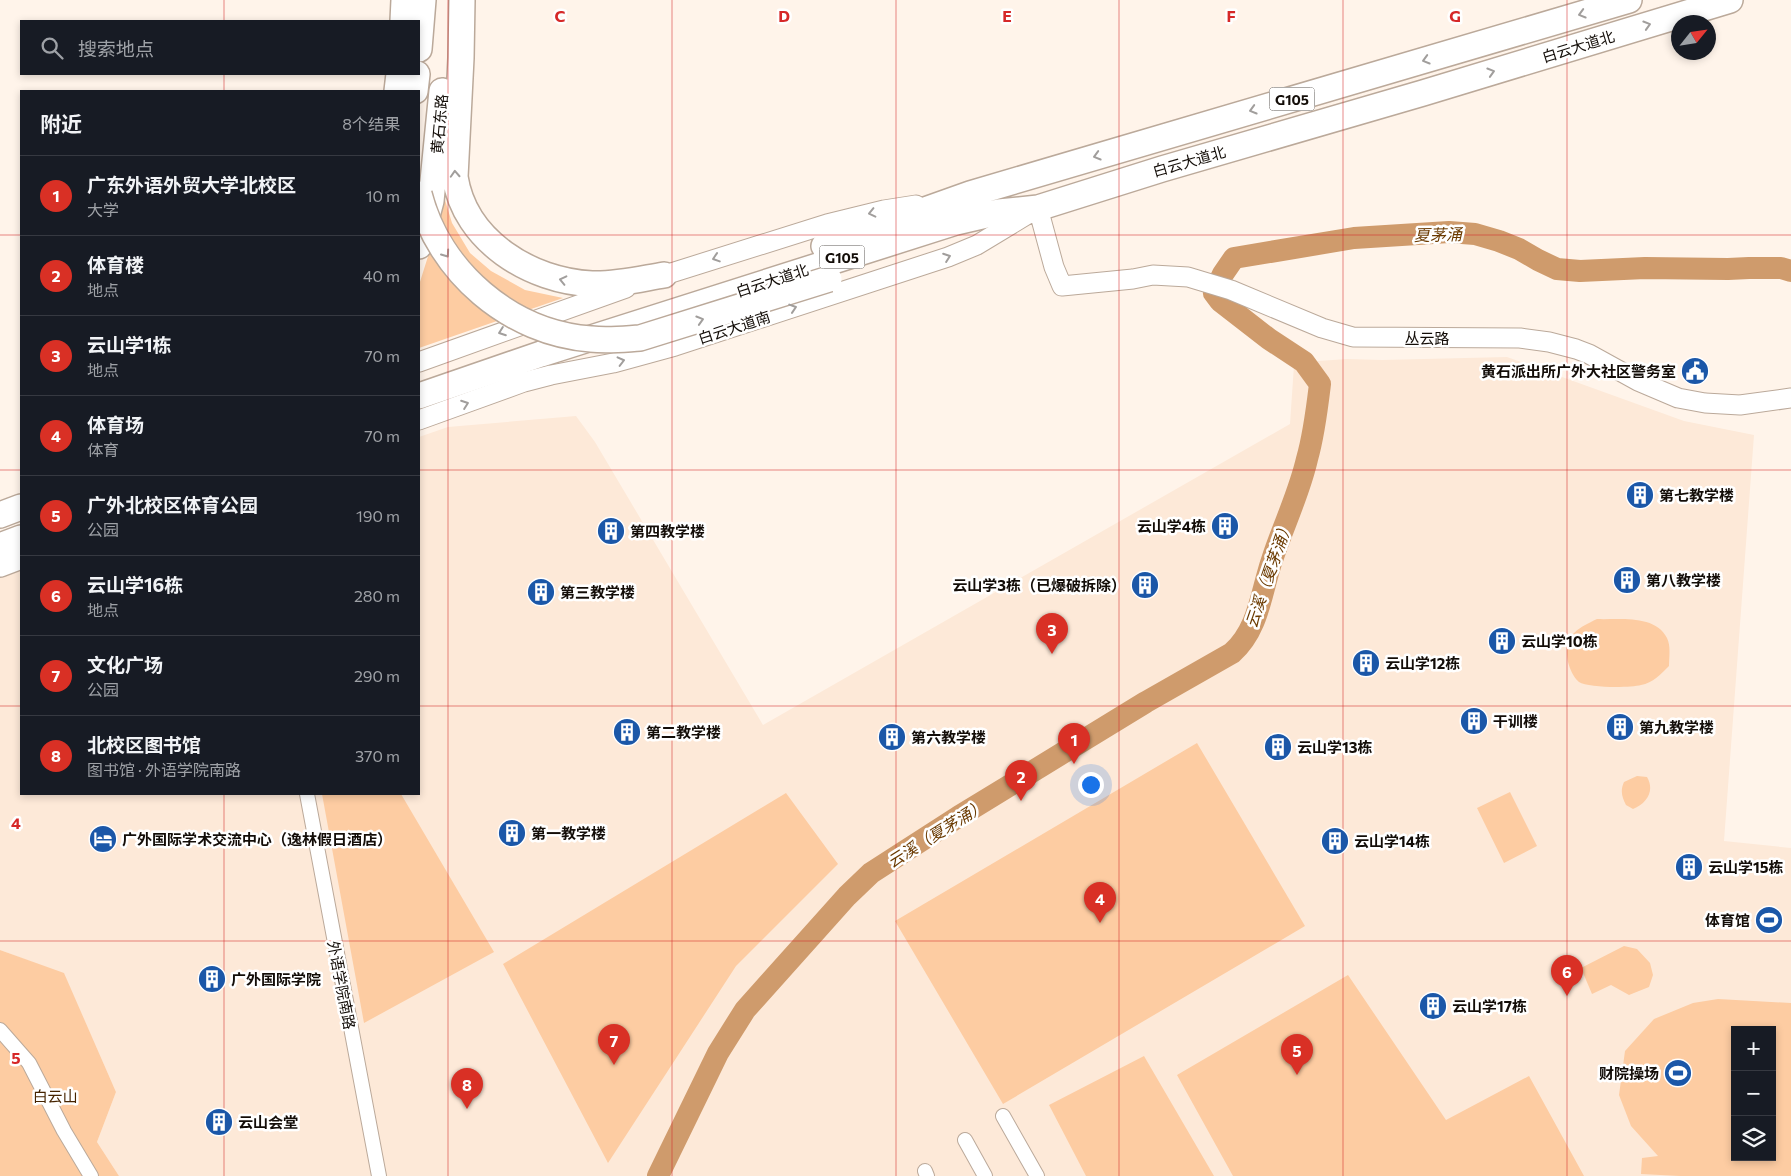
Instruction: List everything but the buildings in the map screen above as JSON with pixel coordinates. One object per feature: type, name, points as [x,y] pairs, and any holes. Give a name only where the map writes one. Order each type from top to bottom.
[{"type":"highway","points":[[403,20],[404,0]]},
{"type":"highway","points":[[420,37],[423,0]]},
{"type":"highway","name":"黄石东路","points":[[420,242],[431,201],[438,141],[449,0]]},
{"type":"highway","points":[[462,0],[455,178],[457,192],[470,220],[491,244],[503,253],[530,268],[561,280],[600,284],[664,275]]},
{"type":"highway","name":"白云大道北","points":[[646,312],[954,199],[1629,0]]},
{"type":"highway","name":"白云大道北","points":[[646,312],[956,222],[999,212],[1038,208],[1162,169],[1423,93],[1730,0]]},
{"type":"highway","points":[[397,90],[399,75]]},
{"type":"highway","points":[[415,90],[417,75]]},
{"type":"highway","points":[[420,156],[430,151],[438,141]]},
{"type":"highway","points":[[420,198],[423,210],[439,243],[458,270],[473,286],[498,306],[540,328],[562,335],[612,340],[640,338],[960,237],[1038,208]]},
{"type":"highway","name":"G105","points":[[420,382],[646,312]]},
{"type":"highway","name":"G105","points":[[420,396],[541,354],[646,312]]},
{"type":"highway","points":[[0,515],[20,507]]},
{"type":"highway","points":[[0,531],[20,523]]},
{"type":"highway","points":[[0,546],[20,538]]},
{"type":"highway","points":[[0,564],[20,556]]},
{"type":"main road","points":[[420,362],[664,275],[827,224],[884,210],[954,199]]},
{"type":"main road","name":"丛云路","points":[[1038,208],[1054,267],[1062,286],[1165,274],[1188,277],[1231,290],[1331,331],[1353,337],[1520,338],[1564,345],[1589,354],[1638,381],[1678,398],[1705,403],[1740,406],[1791,398]]},
{"type":"main road","name":"白云大道南","points":[[420,420],[524,382],[613,363],[675,346],[948,257],[977,245],[1038,208]]},
{"type":"street","name":"外语学院南路","points":[[307,795],[379,1176]]},
{"type":"street","points":[[0,1030],[29,1063],[64,1131],[91,1176]]},
{"type":"street","points":[[1003,1116],[1037,1176]]},
{"type":"street","points":[[965,1140],[985,1176]]},
{"type":"shaded area","points":[[1507,357],[1684,421],[1754,435],[1724,841],[1791,848],[1791,1176],[119,1176],[97,1142],[116,1092],[64,974],[0,950],[0,576],[20,569],[20,795],[420,795],[420,437],[448,427],[576,416],[595,442],[763,725],[1290,424],[1294,365],[1304,362],[1347,359]]},
{"type":"green space","points":[[439,180],[452,223],[470,253],[491,271],[525,290],[563,298],[420,348],[420,282],[430,250]]},
{"type":"green space","points":[[1597,619],[1635,620],[1654,625],[1667,638],[1669,666],[1653,680],[1636,686],[1600,686],[1579,682],[1573,675],[1569,665],[1567,646],[1577,630]]},
{"type":"green space","points":[[1197,743],[1305,926],[1003,1104],[895,921]]},
{"type":"green space","points":[[1637,776],[1647,777],[1650,792],[1646,800],[1633,809],[1626,805],[1622,788],[1624,782]]},
{"type":"green space","points":[[1510,792],[1537,846],[1504,863],[1477,808]]},
{"type":"green space","points":[[786,793],[838,864],[736,966],[608,1163],[503,964]]},
{"type":"green space","points":[[322,795],[402,795],[494,952],[364,1023]]},
{"type":"green space","points":[[1624,946],[1637,949],[1650,963],[1653,975],[1649,987],[1629,995],[1611,985],[1592,994],[1581,968]]},
{"type":"green space","name":"白云山","points":[[0,950],[64,973],[116,1092],[97,1142],[119,1176],[0,1176]]},
{"type":"green space","points":[[1348,975],[1446,1120],[1529,1076],[1584,1176],[1233,1176],[1177,1075]]},
{"type":"green space","name":"财院操场","points":[[1718,999],[1791,1003],[1791,1176],[1641,1174],[1642,1158],[1658,1156],[1631,1126],[1619,1095],[1625,1051],[1654,1019],[1693,1003]]},
{"type":"green space","points":[[1144,1056],[1214,1176],[1086,1176],[1049,1105]]},
{"type":"waterway","name":"云溪（夏茅涌）","points":[[658,1176],[718,1053],[745,1010],[847,896],[871,873],[958,817],[1146,702],[1232,653],[1248,633],[1258,610],[1272,560],[1304,472],[1313,431],[1320,384],[1304,362],[1269,339],[1220,301],[1214,293],[1223,274],[1234,258],[1354,238],[1449,232],[1475,234],[1499,241],[1557,269],[1580,271],[1645,268],[1781,268],[1791,271]]},
{"type":"place","name":"黄石派出所广外大社区警务室","points":[[1695,371]]},
{"type":"place","name":"第七教学楼","points":[[1640,495]]},
{"type":"place","name":"云山学4栋","points":[[1225,526]]},
{"type":"place","name":"第四教学楼","points":[[611,531]]},
{"type":"place","name":"第八教学楼","points":[[1627,580]]},
{"type":"place","name":"云山学3栋（已爆破拆除）","points":[[1145,585]]},
{"type":"place","name":"第三教学楼","points":[[541,592]]},
{"type":"place","name":"云山学10栋","points":[[1502,641]]},
{"type":"place","name":"云山学1栋","points":[[1052,654]]},
{"type":"place","name":"云山学12栋","points":[[1366,663]]},
{"type":"place","name":"干训楼","points":[[1474,721]]},
{"type":"place","name":"第九教学楼","points":[[1620,727]]},
{"type":"place","name":"第二教学楼","points":[[627,732]]},
{"type":"place","name":"第六教学楼","points":[[892,737]]},
{"type":"place","name":"云山学13栋","points":[[1278,747]]},
{"type":"place","name":"广东外语外贸大学北校区","points":[[1074,764]]},
{"type":"place","name":"体育楼","points":[[1021,801]]},
{"type":"place","name":"第一教学楼","points":[[512,833]]},
{"type":"place","name":"广外国际学术交流中心（逸林假日酒店）","points":[[103,839]]},
{"type":"place","name":"云山学14栋","points":[[1335,841]]},
{"type":"place","name":"云山学15栋","points":[[1689,867]]},
{"type":"place","name":"体育馆","points":[[1769,920]]},
{"type":"place","name":"体育场","points":[[1100,923]]},
{"type":"place","name":"广外国际学院","points":[[212,979]]},
{"type":"place","name":"云山学16栋","points":[[1567,996]]},
{"type":"place","name":"云山学17栋","points":[[1433,1006]]},
{"type":"place","name":"文化广场","points":[[614,1065]]},
{"type":"place","name":"财院操场","points":[[1678,1073]]},
{"type":"place","name":"广外北校区体育公园","points":[[1297,1075]]},
{"type":"place","name":"北校区图书馆","points":[[467,1109]]},
{"type":"place","name":"云山会堂","points":[[219,1122]]},
{"type":"water label","name":"夏茅涌","points":[[1438,234]]}]
